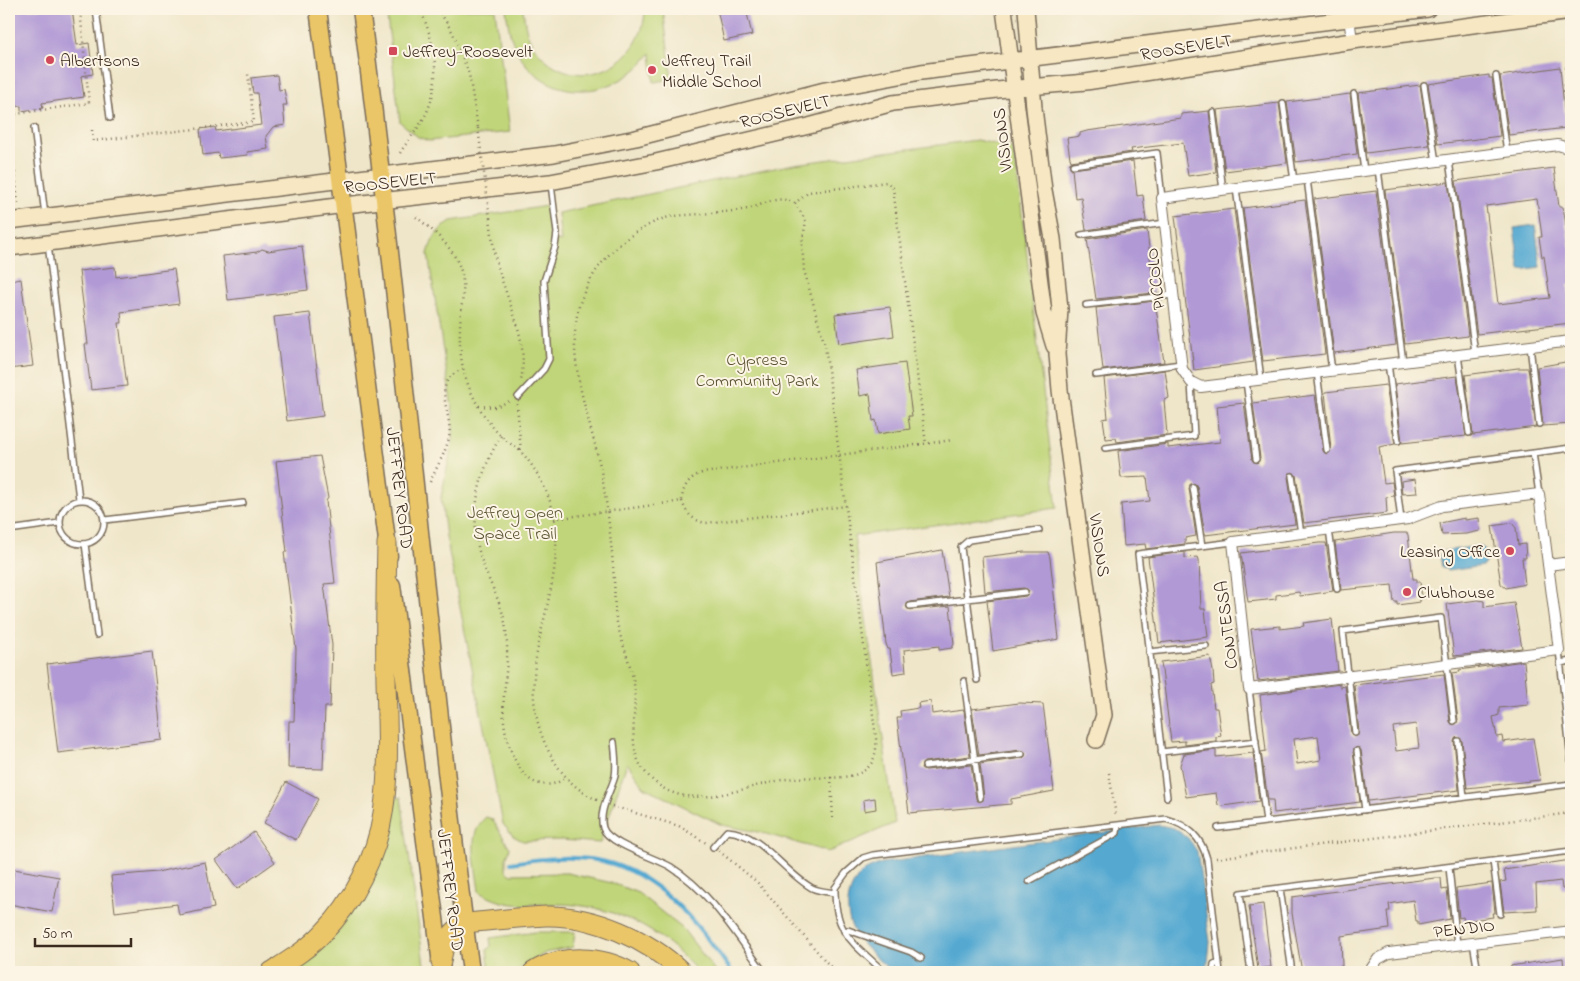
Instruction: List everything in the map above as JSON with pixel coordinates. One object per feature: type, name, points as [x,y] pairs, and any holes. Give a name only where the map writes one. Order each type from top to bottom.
[{"type":"highway","points":[[271,972],[307,948],[323,933],[343,908],[361,877],[378,834],[383,813],[387,759],[385,634],[387,543]]},
{"type":"highway","points":[[441,967],[443,946],[457,929],[465,924],[546,916],[580,919],[615,931],[644,944],[682,972]]},
{"type":"highway","points":[[533,972],[550,964],[582,959],[609,963],[630,972]]},
{"type":"main road","name":"JEFFREY ROAD","points":[[318,9],[342,179],[441,967]]},
{"type":"main road","name":"JEFFREY ROAD","points":[[361,9],[386,201],[408,430],[471,972]]},
{"type":"street","name":"VISIONS","points":[[1004,9],[1044,313],[1057,354]]},
{"type":"street","name":"VISIONS","points":[[1026,9],[1033,87],[1059,300],[1057,354],[1104,715],[1096,740]]},
{"type":"street","name":"ROOSEVELT","points":[[9,221],[586,148],[825,90],[921,72],[1348,13],[1428,9]]},
{"type":"street","name":"ROOSEVELT","points":[[9,248],[345,205],[550,182],[656,162],[809,126],[893,103],[1014,88],[1086,82],[1352,41],[1571,12]]},
{"type":"street","points":[[1348,13],[1352,41]]},
{"type":"street","points":[[1162,198],[1558,145],[1571,149]]},
{"type":"street","name":"PICCOLO","points":[[1162,198],[1182,364],[1191,382]]},
{"type":"street","points":[[45,216],[48,243]]},
{"type":"street","points":[[1191,382],[1201,387],[1571,341]]},
{"type":"street","points":[[1233,542],[1401,520],[1442,506],[1539,494],[1558,650]]},
{"type":"street","name":"CONTESSA","points":[[1233,542],[1249,689],[1558,650]]},
{"type":"street","points":[[1548,565],[1571,562]]},
{"type":"street","name":"PENDIO","points":[[1369,972],[1369,968],[1378,959],[1389,953],[1564,932],[1571,933]]},
{"type":"lane","points":[[96,9],[110,118]]},
{"type":"lane","points":[[1569,69],[1571,89]]},
{"type":"lane","points":[[1496,76],[1507,152]]},
{"type":"lane","points":[[1424,86],[1436,162]]},
{"type":"lane","points":[[1354,94],[1364,171]]},
{"type":"lane","points":[[1283,104],[1294,181]]},
{"type":"lane","points":[[1213,112],[1223,190]]},
{"type":"lane","points":[[34,128],[45,216]]},
{"type":"lane","points":[[1073,165],[1157,153],[1162,198]]},
{"type":"lane","points":[[1449,160],[1474,353]]},
{"type":"lane","points":[[1378,169],[1403,362]]},
{"type":"lane","points":[[1307,179],[1332,371]]},
{"type":"lane","points":[[518,397],[544,370],[549,359],[544,281],[555,247],[557,233],[550,182]]},
{"type":"lane","points":[[1236,188],[1262,379]]},
{"type":"lane","points":[[1081,235],[1165,223]]},
{"type":"lane","points":[[48,243],[79,499]]},
{"type":"lane","points":[[1086,305],[1173,295]]},
{"type":"lane","points":[[1530,346],[1539,424]]},
{"type":"lane","points":[[1458,355],[1469,433]]},
{"type":"lane","points":[[1096,376],[1182,364]]},
{"type":"lane","points":[[1388,364],[1398,441]]},
{"type":"lane","points":[[1317,372],[1328,450]]},
{"type":"lane","points":[[1246,381],[1256,459]]},
{"type":"lane","points":[[1105,448],[1194,436],[1191,382]]},
{"type":"lane","points":[[1401,520],[1395,471],[1571,448]]},
{"type":"lane","points":[[1533,453],[1539,494]]},
{"type":"lane","points":[[1292,476],[1301,533]]},
{"type":"lane","points":[[1193,487],[1202,546]]},
{"type":"lane","points":[[79,499],[96,504],[105,520],[100,536],[86,544],[68,540],[60,523],[65,508],[79,499]]},
{"type":"lane","points":[[105,520],[243,502]]},
{"type":"lane","points":[[9,530],[60,523]]},
{"type":"lane","points":[[1329,529],[1337,589]]},
{"type":"lane","points":[[977,680],[961,547],[969,540],[1039,530]]},
{"type":"lane","points":[[1167,797],[1138,554],[1233,542]]},
{"type":"lane","points":[[86,544],[97,635]]},
{"type":"lane","points":[[910,606],[1025,592]]},
{"type":"lane","points":[[1355,733],[1343,631],[1441,618],[1454,720]]},
{"type":"lane","points":[[1149,652],[1206,646]]},
{"type":"lane","points":[[1558,650],[1571,760]]},
{"type":"lane","points":[[1560,662],[1571,661]]},
{"type":"lane","points":[[964,681],[980,798]]},
{"type":"lane","points":[[1249,689],[1266,822]]},
{"type":"lane","points":[[1564,701],[1571,700]]},
{"type":"lane","points":[[1161,752],[1256,741]]},
{"type":"lane","points":[[1458,741],[1464,797]]},
{"type":"lane","points":[[614,742],[615,775],[602,822],[604,830],[608,836],[671,867],[694,884],[719,911],[764,972]]},
{"type":"lane","points":[[1357,751],[1365,810]]},
{"type":"lane","points":[[925,766],[1022,754]]},
{"type":"lane","points":[[1218,828],[1571,784]]},
{"type":"lane","points":[[884,972],[848,937],[837,919],[835,888],[846,873],[863,858],[873,855],[1166,819],[1180,823],[1203,844],[1207,858],[1220,972]]},
{"type":"lane","points":[[1030,881],[1117,833],[1118,826]]},
{"type":"lane","points":[[713,847],[727,831],[734,831],[768,851],[813,888],[835,893]]},
{"type":"lane","points":[[1251,972],[1240,893],[1571,851]]},
{"type":"lane","points":[[1493,862],[1500,914]]},
{"type":"lane","points":[[1449,867],[1457,945]]},
{"type":"lane","points":[[1280,888],[1292,972]]},
{"type":"lane","points":[[844,931],[848,930],[911,952],[921,958]]},
{"type":"lane","points":[[1473,943],[1478,972]]},
{"type":"lane","points":[[1213,972],[1214,964],[1219,963]]},
{"type":"path","points":[[80,9],[89,102]]},
{"type":"path","points":[[400,153],[426,114],[436,76],[430,32],[420,9]]},
{"type":"path","points":[[438,9],[453,33],[469,74],[497,263],[514,310],[522,341],[523,370],[518,397],[522,452]]},
{"type":"path","points":[[92,130],[94,142],[254,122],[248,74]]},
{"type":"path","points":[[795,203],[810,192],[887,182],[893,188],[926,444]]},
{"type":"path","points":[[775,199],[795,203],[806,221],[802,250],[804,270],[825,346],[877,745],[873,760],[861,773],[850,777],[780,780],[720,795],[696,798],[672,793],[650,777],[636,757],[634,688],[630,662],[615,611],[614,574],[600,468],[584,406],[575,336],[580,303],[595,271],[607,255],[625,240],[663,218],[746,209],[775,199]]},
{"type":"path","points":[[416,217],[432,229],[448,246],[458,264],[464,281],[459,333],[463,369],[479,406],[502,436],[522,452],[534,469],[554,519],[557,552],[555,576],[537,647],[533,674],[533,694],[544,742],[556,765],[565,778],[577,788],[606,804],[679,826],[713,847],[757,882],[835,972]]},
{"type":"path","points":[[428,490],[449,436],[445,404],[446,385],[451,376],[463,369]]},
{"type":"path","points":[[479,406],[495,407],[518,397]]},
{"type":"path","points":[[502,436],[488,460],[480,485],[476,511],[480,557],[502,608],[506,632],[507,660],[502,704],[503,724],[511,751],[529,779],[545,785],[557,783],[565,778]]},
{"type":"path","points":[[846,506],[706,523],[693,519],[686,512],[682,501],[686,485],[698,474],[953,440]]},
{"type":"path","points":[[554,519],[682,501]]},
{"type":"path","points":[[1109,773],[1118,826]]},
{"type":"path","points":[[832,777],[833,821]]},
{"type":"path","points":[[1215,858],[1571,813]]},
{"type":"green space","points":[[386,9],[495,9],[510,132],[429,141],[418,137],[400,122]]},
{"type":"green space","points":[[506,9],[523,9],[526,30],[530,39],[535,48],[551,63],[568,72],[586,74],[604,70],[620,61],[633,47],[642,30],[645,9],[663,9],[672,79],[654,82],[651,53],[637,68],[621,80],[603,87],[584,90],[565,88],[547,82],[531,70],[515,48]]},
{"type":"green space","name":"Cypress Community Park","points":[[977,140],[1012,148],[1017,172],[1057,508],[854,536],[895,823],[828,852],[763,833],[722,825],[644,787],[627,763],[600,843],[562,840],[523,841],[513,836],[503,824],[446,537],[441,497],[453,440],[453,414],[428,254],[431,243],[436,235],[451,221],[547,206],[550,238],[561,242],[558,213],[794,164]]},
{"type":"green space","points":[[401,797],[425,972],[289,972],[310,957],[384,849],[396,799]]},
{"type":"green space","points":[[486,817],[492,819],[510,848],[506,859],[506,870],[510,874],[567,873],[612,883],[638,893],[683,929],[716,972],[698,972],[669,944],[635,922],[617,914],[578,905],[509,903],[490,898],[479,892],[474,842],[480,824]]},
{"type":"green space","points":[[536,932],[575,932],[573,947],[545,953],[514,972],[490,972],[487,950],[491,946],[490,938]]},
{"type":"water","points":[[1535,225],[1541,267],[1520,270],[1514,228]]},
{"type":"water","points":[[1480,546],[1485,550],[1486,561],[1483,566],[1447,571],[1446,568],[1442,567],[1440,555],[1444,551]]},
{"type":"water","points":[[1159,825],[1174,828],[1188,838],[1197,851],[1210,942],[1207,972],[892,972],[860,940],[849,920],[849,896],[856,881],[865,871],[882,863]]},
{"type":"building","name":"Albertsons","points":[[9,9],[72,9],[77,45],[89,43],[93,74],[81,76],[84,97],[42,103],[43,108],[21,111],[21,106],[9,107]]},
{"type":"building","points":[[717,9],[746,9],[752,35],[724,41]]},
{"type":"building","points":[[1560,67],[1566,128],[1509,135],[1500,76]]},
{"type":"building","points":[[277,75],[279,90],[284,89],[287,105],[283,105],[285,125],[273,127],[266,136],[268,149],[247,152],[248,155],[219,158],[218,153],[203,155],[200,129],[215,127],[216,131],[261,125],[257,93],[253,93],[251,78]]},
{"type":"building","points":[[1489,75],[1489,78],[1492,78],[1500,136],[1438,144],[1428,84]]},
{"type":"building","points":[[1420,85],[1429,145],[1366,153],[1358,93]]},
{"type":"building","points":[[1350,94],[1357,154],[1296,162],[1287,102]]},
{"type":"building","points":[[1279,103],[1287,163],[1225,171],[1217,110]]},
{"type":"building","points":[[1209,111],[1216,172],[1188,176],[1183,143],[1131,149],[1132,152],[1071,161],[1067,138],[1080,136],[1080,133],[1181,118],[1181,114]]},
{"type":"building","points":[[1133,161],[1137,196],[1143,195],[1146,221],[1086,230],[1081,197],[1075,198],[1072,169]]},
{"type":"building","points":[[1554,168],[1559,207],[1563,207],[1571,254],[1571,284],[1568,285],[1571,323],[1477,334],[1456,181]],"holes":[[[1537,199],[1542,237],[1539,237],[1542,257],[1544,256],[1550,298],[1498,304],[1486,206]]]},
{"type":"building","points":[[1448,182],[1468,336],[1405,344],[1385,190]]},
{"type":"building","points":[[1376,191],[1396,345],[1334,353],[1314,199]]},
{"type":"building","points":[[1305,200],[1325,354],[1263,361],[1243,208]]},
{"type":"building","points":[[1234,209],[1254,362],[1194,370],[1175,216]]},
{"type":"building","points":[[1147,230],[1154,293],[1096,299],[1087,239]]},
{"type":"building","points":[[302,246],[308,290],[228,300],[223,256],[257,252],[262,249],[268,251]]},
{"type":"building","points":[[115,267],[116,277],[174,269],[179,304],[121,312],[122,323],[119,323],[127,386],[91,390],[85,344],[88,344],[79,271]]},
{"type":"building","points":[[21,279],[33,366],[9,369],[9,281]]},
{"type":"building","points":[[1155,301],[1164,362],[1103,370],[1096,308]]},
{"type":"building","points":[[890,307],[894,336],[839,344],[835,314]]},
{"type":"building","points":[[310,313],[323,416],[287,421],[274,317]]},
{"type":"building","points":[[1571,361],[1571,407],[1569,407],[1571,424],[1543,426],[1537,367]]},
{"type":"building","points":[[905,363],[912,416],[908,416],[910,429],[878,434],[876,420],[873,421],[870,394],[860,396],[856,370]]},
{"type":"building","points":[[1528,368],[1536,427],[1473,435],[1465,375]]},
{"type":"building","points":[[1165,370],[1169,398],[1164,400],[1167,435],[1117,442],[1116,438],[1106,439],[1103,419],[1108,418],[1104,378]]},
{"type":"building","points":[[1457,376],[1466,436],[1402,443],[1395,384]]},
{"type":"building","points":[[1386,385],[1395,444],[1379,447],[1384,483],[1392,482],[1394,496],[1386,497],[1387,513],[1304,523],[1296,475],[1292,472],[1288,477],[1295,524],[1205,535],[1197,486],[1193,483],[1189,488],[1196,536],[1185,538],[1185,544],[1146,549],[1145,544],[1124,546],[1121,504],[1150,501],[1147,477],[1121,478],[1118,451],[1168,444],[1168,448],[1220,442],[1217,406],[1244,403],[1252,460],[1257,463],[1260,458],[1253,403],[1315,395],[1323,451],[1328,454],[1331,449],[1325,392]]},
{"type":"building","points":[[320,456],[328,498],[326,501],[335,583],[324,584],[332,645],[330,707],[325,707],[323,769],[288,768],[289,721],[294,721],[296,649],[284,552],[287,552],[276,461]]},
{"type":"building","points":[[1415,479],[1417,493],[1402,494],[1401,481]]},
{"type":"building","points":[[1465,518],[1465,520],[1479,518],[1480,531],[1466,534],[1442,535],[1440,523]]},
{"type":"building","name":"Leasing Office","points":[[1512,523],[1516,528],[1518,545],[1525,544],[1526,558],[1522,558],[1525,584],[1506,588],[1501,584],[1492,526]]},
{"type":"building","points":[[1394,533],[1407,533],[1408,535],[1413,579],[1417,579],[1417,582],[1420,582],[1422,599],[1420,599],[1420,602],[1397,605],[1397,602],[1394,602],[1392,585],[1341,590],[1335,542]]},
{"type":"building","points":[[1326,543],[1333,591],[1300,596],[1299,592],[1276,595],[1276,599],[1248,602],[1241,553]]},
{"type":"building","points":[[942,550],[949,597],[909,602],[906,607],[911,610],[950,606],[954,644],[952,648],[939,650],[939,646],[904,650],[906,672],[893,674],[890,649],[888,649],[886,644],[877,562]]},
{"type":"building","points":[[1024,552],[1048,552],[1059,639],[993,651],[987,601],[1026,596],[1029,591],[1024,588],[985,592],[982,557]]},
{"type":"building","points":[[1185,552],[1185,558],[1198,557],[1199,560],[1201,609],[1205,609],[1208,637],[1159,643],[1148,557]]},
{"type":"building","points":[[1484,601],[1484,607],[1514,603],[1522,648],[1454,656],[1447,604]]},
{"type":"building","points":[[1332,619],[1338,671],[1258,681],[1251,629],[1280,626],[1280,629],[1304,626],[1303,623]]},
{"type":"building","points":[[152,651],[162,740],[58,753],[47,664]]},
{"type":"building","points":[[1210,656],[1214,684],[1211,685],[1214,708],[1217,708],[1221,736],[1216,737],[1216,741],[1185,745],[1185,741],[1171,742],[1161,662]]},
{"type":"building","points":[[1524,661],[1528,705],[1499,708],[1499,715],[1493,717],[1497,737],[1502,736],[1503,742],[1533,738],[1540,780],[1467,788],[1462,741],[1457,737],[1454,741],[1459,790],[1368,801],[1361,750],[1357,747],[1353,752],[1360,802],[1274,813],[1273,800],[1268,800],[1261,752],[1266,751],[1260,695],[1340,684],[1340,687],[1345,686],[1351,734],[1355,737],[1359,732],[1354,685],[1444,674],[1450,722],[1454,725],[1458,720],[1452,673],[1460,672],[1459,670]],"holes":[[[1416,724],[1419,748],[1396,751],[1393,727]],[[1318,736],[1321,760],[1297,764],[1294,739]]]},
{"type":"building","points":[[931,701],[932,714],[964,710],[970,756],[924,762],[921,768],[926,770],[971,765],[976,799],[980,802],[984,797],[980,764],[1023,758],[1026,754],[1021,750],[979,755],[972,709],[1019,703],[1043,704],[1054,791],[1011,799],[1011,804],[909,813],[897,718],[901,718],[900,711],[919,708],[918,703]]},
{"type":"building","points":[[1216,750],[1216,757],[1253,753],[1259,801],[1223,806],[1218,805],[1216,793],[1186,797],[1180,765],[1184,754]]},
{"type":"building","points":[[286,782],[318,799],[296,840],[264,823]]},
{"type":"building","points":[[875,798],[876,809],[864,811],[863,800]]},
{"type":"building","points":[[254,832],[275,862],[237,889],[216,860]]},
{"type":"building","points":[[1571,860],[1571,888],[1562,889],[1561,881],[1536,884],[1537,910],[1504,912],[1500,882],[1506,881],[1504,870]]},
{"type":"building","points":[[205,862],[214,908],[179,915],[177,904],[115,912],[111,876],[157,872]]},
{"type":"building","points":[[14,869],[59,877],[52,912],[9,904]]},
{"type":"building","points":[[1441,878],[1442,890],[1447,889],[1450,919],[1418,925],[1413,900],[1389,904],[1390,911],[1387,911],[1389,929],[1341,936],[1342,966],[1302,972],[1292,913],[1292,897]]},
{"type":"building","points":[[1492,883],[1495,913],[1492,913],[1493,917],[1464,921],[1463,917],[1459,918],[1456,888]]},
{"type":"building","points":[[1263,904],[1271,967],[1258,969],[1249,906]]},
{"type":"building","points":[[1563,958],[1564,972],[1511,972],[1510,966]]},
{"type":"waterway","points":[[511,863],[549,858],[575,858],[601,861],[632,872],[666,894],[681,908],[708,939],[732,972]]},
{"type":"place","name":"Jeffrey-Roosevelt","points":[[393,51]]},
{"type":"place","name":"Albertsons","points":[[50,60]]},
{"type":"place","name":"Jeffrey Trail Middle School","points":[[652,70]]},
{"type":"place","name":"Leasing Office","points":[[1510,551]]},
{"type":"place","name":"Clubhouse","points":[[1407,592]]},
{"type":"park label","name":"Jeffrey Open Space Trail","points":[[515,522]]}]
